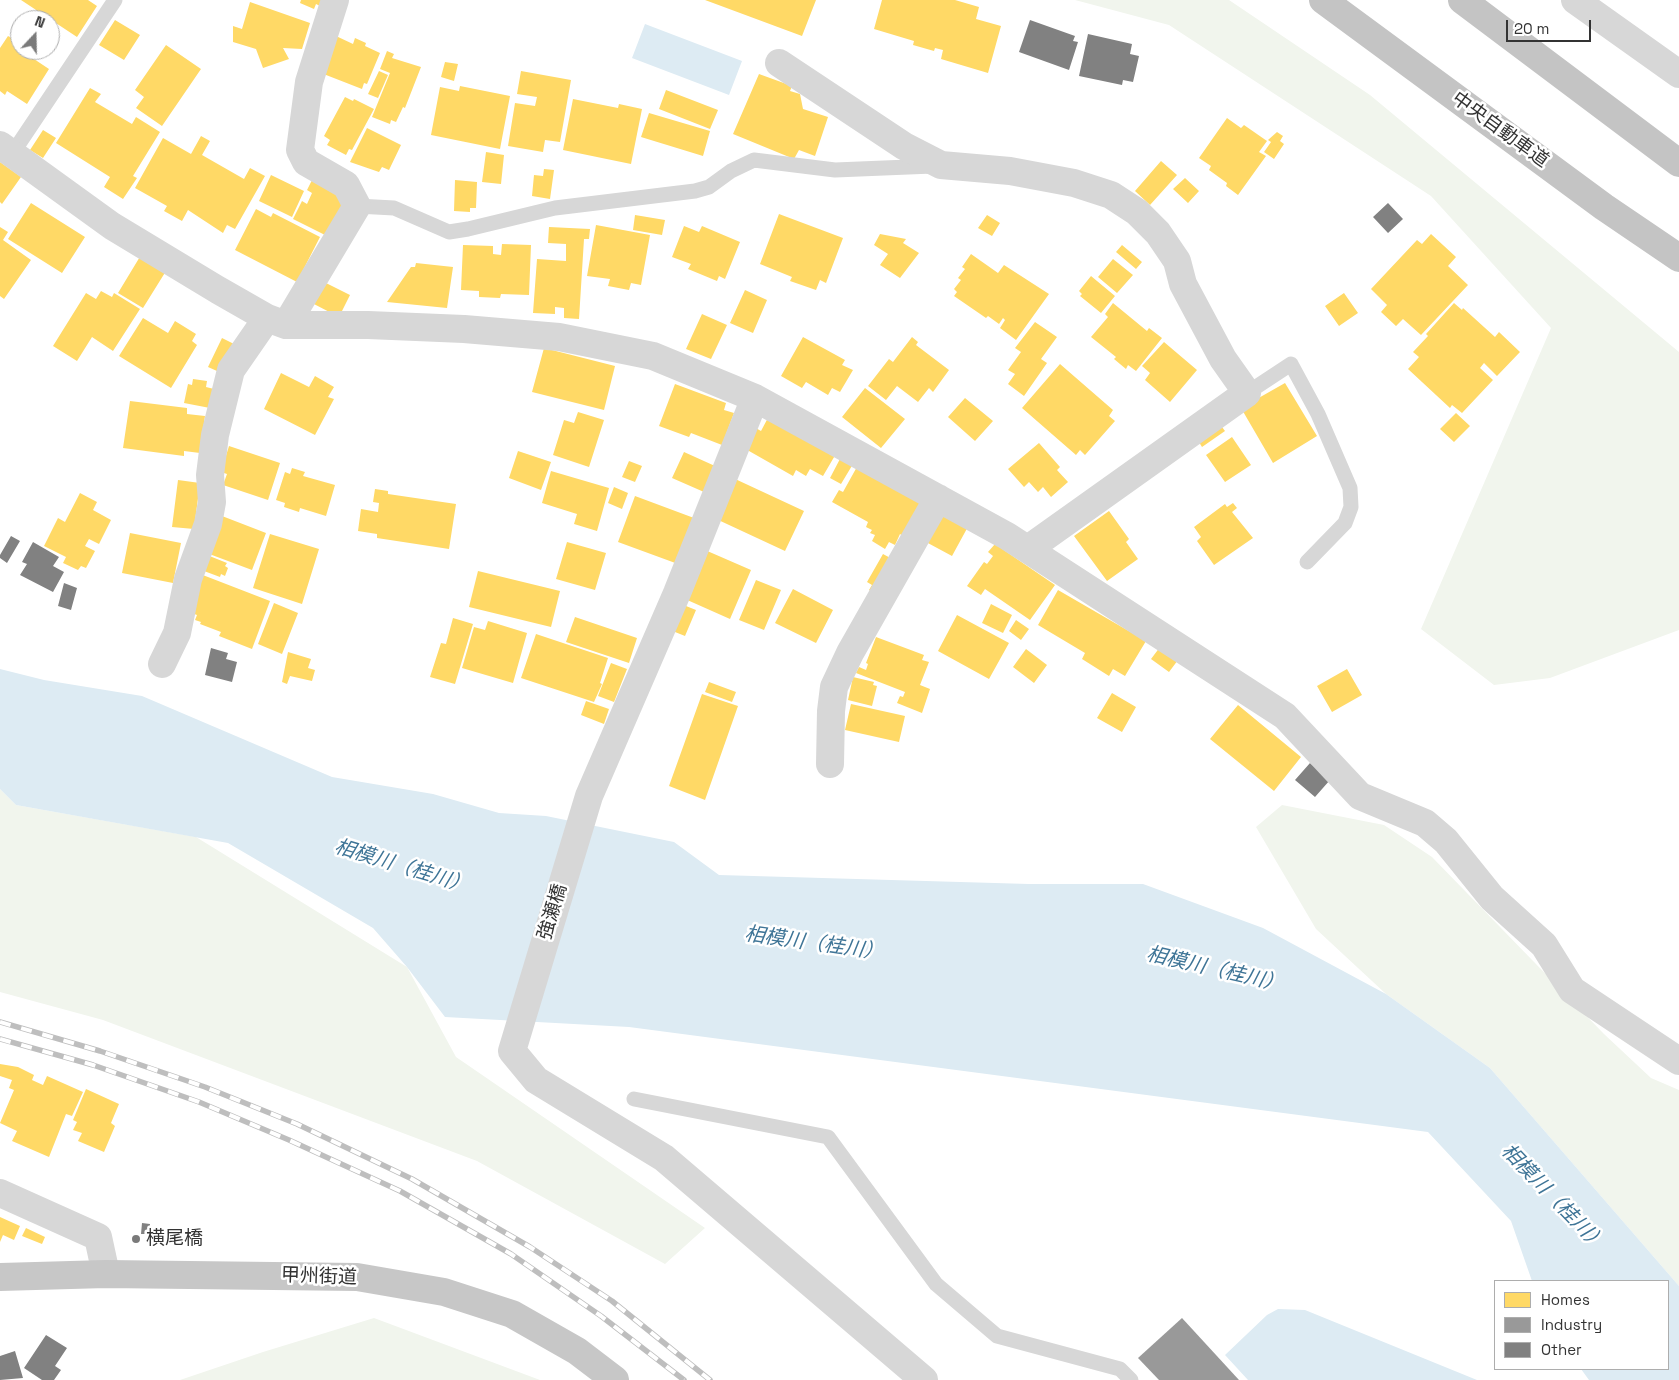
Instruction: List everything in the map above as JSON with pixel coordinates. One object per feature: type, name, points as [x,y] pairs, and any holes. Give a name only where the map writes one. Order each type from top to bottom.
[{"type":"highway","points":[[1304,0],[1604,207]]},
{"type":"highway","name":"中央自動車道","points":[[1323,0],[1604,207],[1679,258]]},
{"type":"highway","points":[[1462,0],[1679,163]]},
{"type":"highway","name":"甲州街道","points":[[0,1277],[106,1274],[357,1277],[444,1292],[512,1314],[577,1351],[615,1380]]},
{"type":"street","points":[[162,664],[176,634],[188,579],[208,524],[212,502],[210,475],[215,435],[231,370],[276,321],[357,206],[346,184],[306,162],[300,150],[309,82],[335,0]]},
{"type":"street","points":[[1575,0],[1679,74]]},
{"type":"street","points":[[779,63],[904,146],[941,165],[1010,171],[1074,183],[1111,195],[1136,212],[1158,233],[1178,260],[1183,284],[1224,359],[1247,393],[1028,549]]},
{"type":"street","points":[[6,150],[112,226],[276,321],[559,337],[653,356],[755,398],[1028,549],[1285,716],[1360,796],[1425,823],[1446,841],[1492,898],[1544,945],[1572,990],[1679,1061]]},
{"type":"street","name":"強瀬橋","points":[[755,398],[677,593],[589,796],[517,1029],[512,1051],[536,1080],[664,1158],[924,1380]]},
{"type":"street","points":[[830,764],[831,711],[834,687],[850,653],[938,498]]},
{"type":"street","points":[[0,1193],[98,1237],[106,1274]]},
{"type":"lane","points":[[6,150],[115,0]]},
{"type":"lane","points":[[357,206],[394,208],[449,232],[555,208],[695,191],[709,187],[731,171],[754,160],[835,170],[941,165]]},
{"type":"lane","points":[[1247,393],[1291,364],[1318,414],[1350,488],[1351,507],[1345,523],[1307,562]]},
{"type":"lane","points":[[634,1099],[828,1137],[936,1284],[998,1336],[1120,1369],[1131,1380]]},
{"type":"shaded area","points":[[1075,0],[1229,0],[1370,95],[1679,352],[1679,630],[1550,678],[1494,685],[1421,629],[1551,328],[1431,196],[1169,25]]},
{"type":"shaded area","points":[[0,789],[16,805],[196,837],[407,967],[456,1057],[705,1228],[665,1264],[477,1161],[103,1020],[0,992]]},
{"type":"shaded area","points":[[1282,805],[1384,825],[1432,857],[1604,1034],[1651,1078],[1679,1090],[1679,1286],[1490,1068],[1386,994],[1316,929],[1256,827]]},
{"type":"shaded area","points":[[374,1318],[540,1380],[180,1380],[263,1352]]},
{"type":"water","points":[[645,24],[742,61],[729,95],[632,58]]},
{"type":"water","name":"相模川（桂川）","points":[[0,669],[44,680],[142,696],[332,777],[433,794],[499,813],[546,816],[674,842],[719,875],[1029,884],[1143,884],[1263,928],[1386,994],[1490,1068],[1679,1286],[1679,1380],[1589,1380],[1582,1370],[1669,1370],[1669,1280],[1532,1280],[1511,1221],[1428,1132],[629,1027],[445,1017],[407,967],[373,928],[228,843],[16,805],[0,789]]},
{"type":"water","points":[[1278,1309],[1305,1310],[1477,1380],[1248,1380],[1225,1355],[1267,1315]]},
{"type":"building: Homes","points":[[21,0],[88,0],[97,6],[77,37],[60,26],[60,10],[36,10]]},
{"type":"building: Homes","points":[[301,0],[322,0],[320,6],[316,4],[314,9],[300,3]]},
{"type":"building: Homes","points":[[705,0],[816,0],[802,36]]},
{"type":"building: Homes","points":[[882,0],[955,0],[979,7],[976,19],[1001,26],[988,73],[941,59],[943,50],[935,48],[934,51],[913,45],[914,41],[874,29]]},
{"type":"building: Homes","points":[[250,2],[310,23],[302,49],[283,48],[289,59],[263,68],[256,49],[233,42],[233,26],[242,29]]},
{"type":"building: Homes","points":[[115,20],[140,35],[124,60],[99,45]]},
{"type":"building: Homes","points":[[8,36],[10,37],[10,60],[36,60],[49,69],[27,104],[7,91],[5,95],[0,91],[0,48]]},
{"type":"building: Homes","points":[[336,36],[353,44],[355,38],[366,43],[365,46],[380,53],[367,84],[364,83],[362,89],[321,73]]},
{"type":"building: Homes","points":[[166,45],[201,69],[162,126],[136,108],[144,97],[135,90]]},
{"type":"building: Homes","points":[[387,51],[394,54],[392,58],[421,67],[405,108],[403,107],[396,122],[391,120],[390,124],[372,117],[390,73],[380,69]]},
{"type":"building: Homes","points":[[445,62],[458,64],[454,81],[441,77]]},
{"type":"building: Homes","points":[[379,71],[388,75],[378,98],[368,94]]},
{"type":"building: Homes","points":[[521,71],[571,80],[560,142],[545,140],[543,152],[508,146],[515,103],[535,106],[537,97],[517,94]]},
{"type":"building: Homes","points":[[759,74],[792,86],[790,91],[800,94],[803,109],[828,117],[815,156],[799,150],[794,159],[733,134]]},
{"type":"building: Homes","points":[[460,86],[510,96],[500,149],[431,135],[440,87],[459,91]]},
{"type":"building: Homes","points":[[90,88],[101,94],[95,102],[132,124],[136,117],[160,132],[133,176],[137,178],[123,199],[104,187],[110,177],[56,143]]},
{"type":"building: Homes","points":[[666,90],[718,110],[710,129],[659,109]]},
{"type":"building: Homes","points":[[345,97],[353,101],[354,99],[374,109],[352,150],[349,149],[346,155],[327,145],[330,140],[324,136]]},
{"type":"building: Homes","points":[[573,99],[618,108],[619,104],[642,109],[631,164],[563,150]]},
{"type":"building: Homes","points":[[649,113],[710,131],[703,156],[641,137]]},
{"type":"building: Homes","points":[[1227,118],[1241,128],[1244,125],[1267,141],[1259,152],[1266,156],[1238,195],[1226,186],[1227,183],[1209,170],[1211,166],[1199,158]]},
{"type":"building: Homes","points":[[367,128],[401,145],[389,170],[382,167],[379,172],[350,162]]},
{"type":"building: Homes","points":[[43,130],[56,138],[43,158],[30,150]]},
{"type":"building: Homes","points":[[1277,132],[1283,136],[1280,141],[1284,144],[1274,159],[1264,152],[1271,142],[1268,140]]},
{"type":"building: Homes","points":[[201,136],[210,141],[202,155],[244,179],[250,168],[265,176],[235,229],[227,225],[223,233],[188,210],[182,221],[164,211],[167,206],[135,188],[163,138],[191,154]]},
{"type":"building: Homes","points":[[486,152],[504,155],[501,184],[482,182]]},
{"type":"building: Homes","points":[[1161,161],[1177,175],[1150,205],[1135,191]]},
{"type":"building: Homes","points":[[0,162],[21,177],[2,204],[0,202]]},
{"type":"building: Homes","points":[[544,169],[554,170],[550,199],[532,196],[534,175],[543,176]]},
{"type":"building: Homes","points":[[271,175],[304,191],[292,217],[259,201]]},
{"type":"building: Homes","points":[[313,178],[344,194],[344,202],[325,235],[293,219],[302,201],[307,204],[312,193],[307,190]]},
{"type":"building: Homes","points":[[1185,178],[1199,191],[1188,203],[1173,189]]},
{"type":"building: Homes","points":[[455,180],[477,182],[476,208],[470,208],[470,212],[454,211]]},
{"type":"building: Homes","points":[[31,203],[85,237],[62,273],[8,239]]},
{"type":"building: Homes","points":[[256,209],[271,217],[273,213],[320,237],[297,282],[235,250]]},
{"type":"building: Homes","points":[[779,214],[843,238],[826,283],[820,280],[816,290],[790,281],[792,277],[760,264]]},
{"type":"building: Homes","points":[[635,215],[665,220],[662,235],[633,230]]},
{"type":"building: Homes","points":[[987,215],[1000,223],[992,236],[978,228]]},
{"type":"building: Homes","points":[[596,225],[650,235],[641,285],[631,283],[629,290],[608,286],[610,279],[587,276]]},
{"type":"building: Homes","points":[[684,226],[699,232],[702,226],[740,242],[725,279],[719,276],[717,281],[688,269],[691,264],[672,257]]},
{"type":"building: Homes","points":[[0,227],[8,232],[3,240],[31,260],[4,299],[0,296]]},
{"type":"building: Homes","points":[[549,227],[590,229],[589,239],[584,239],[579,319],[564,318],[564,308],[555,307],[555,314],[533,313],[537,259],[566,261],[566,244],[548,243]]},
{"type":"building: Homes","points":[[880,234],[906,239],[903,243],[919,253],[900,278],[880,265],[888,254],[874,245]]},
{"type":"building: Homes","points":[[1431,234],[1456,257],[1448,266],[1468,285],[1421,335],[1403,319],[1396,326],[1381,312],[1387,305],[1371,289],[1417,240],[1422,244]]},
{"type":"building: Homes","points":[[502,244],[531,245],[529,295],[501,294],[500,298],[479,297],[479,291],[461,290],[463,245],[493,246],[493,254],[501,255]]},
{"type":"building: Homes","points":[[1122,245],[1142,262],[1136,269],[1116,252]]},
{"type":"building: Homes","points":[[971,254],[998,273],[1004,265],[1049,294],[1016,340],[1000,328],[1005,320],[1003,318],[999,324],[988,316],[986,318],[954,296],[957,292],[954,289],[961,280],[958,278],[965,269],[962,267]]},
{"type":"building: Homes","points":[[141,255],[166,271],[143,308],[118,293]]},
{"type":"building: Homes","points":[[1113,259],[1133,275],[1117,293],[1098,277]]},
{"type":"building: Homes","points":[[416,263],[453,267],[447,308],[387,302],[411,267],[415,267]]},
{"type":"building: Homes","points":[[1091,276],[1115,296],[1101,313],[1080,296],[1082,294],[1079,291]]},
{"type":"building: Homes","points":[[324,282],[350,295],[339,317],[312,303]]},
{"type":"building: Homes","points":[[745,290],[767,300],[753,333],[730,323]]},
{"type":"building: Homes","points":[[101,291],[112,297],[114,293],[140,309],[113,351],[92,337],[77,361],[53,346],[86,293],[96,299]]},
{"type":"building: Homes","points":[[1344,293],[1358,313],[1339,326],[1325,306]]},
{"type":"building: Homes","points":[[1113,303],[1147,331],[1149,328],[1162,338],[1136,371],[1128,365],[1126,369],[1114,359],[1116,357],[1091,337],[1108,317],[1105,314]]},
{"type":"building: Homes","points":[[1454,303],[1462,310],[1463,308],[1495,337],[1499,332],[1520,352],[1497,376],[1484,363],[1480,368],[1493,380],[1462,413],[1452,405],[1450,408],[1408,369],[1419,357],[1413,352],[1428,336],[1426,334]]},
{"type":"building: Homes","points":[[702,314],[727,325],[711,359],[686,349]]},
{"type":"building: Homes","points":[[143,318],[168,333],[175,321],[196,334],[192,341],[197,345],[171,388],[119,356]]},
{"type":"building: Homes","points":[[1035,322],[1057,337],[1041,359],[1047,363],[1024,396],[1008,384],[1015,374],[1008,370],[1021,352],[1015,348]]},
{"type":"building: Homes","points":[[803,337],[845,360],[842,365],[853,370],[840,392],[832,388],[828,395],[806,382],[802,388],[781,376]]},
{"type":"building: Homes","points":[[912,337],[918,342],[916,345],[949,370],[933,392],[929,388],[918,402],[897,386],[886,400],[868,386],[889,359],[893,362]]},
{"type":"building: Homes","points":[[222,338],[240,347],[226,375],[208,367]]},
{"type":"building: Homes","points":[[1164,342],[1197,370],[1170,402],[1145,380],[1150,373],[1142,366]]},
{"type":"building: Homes","points":[[544,348],[615,366],[604,410],[532,392]]},
{"type":"building: Homes","points":[[1060,364],[1113,410],[1109,416],[1115,421],[1085,455],[1080,450],[1076,455],[1022,408]]},
{"type":"building: Homes","points":[[281,373],[309,387],[315,376],[334,387],[328,397],[334,399],[315,435],[264,409]]},
{"type":"building: Homes","points":[[193,379],[207,381],[206,387],[214,389],[210,408],[184,403],[188,384],[192,385]]},
{"type":"building: Homes","points":[[1285,383],[1317,436],[1273,463],[1241,408]]},
{"type":"building: Homes","points":[[675,384],[726,403],[724,410],[734,413],[722,445],[691,433],[689,437],[659,426]]},
{"type":"building: Homes","points":[[865,388],[905,419],[881,448],[842,417]]},
{"type":"building: Homes","points":[[965,398],[993,421],[975,441],[948,417]]},
{"type":"building: Homes","points":[[130,401],[187,408],[187,414],[205,416],[200,453],[184,451],[184,456],[123,448]]},
{"type":"building: Homes","points":[[578,412],[604,420],[589,467],[553,455],[564,420],[574,423]]},
{"type":"building: Homes","points":[[1456,413],[1470,426],[1454,442],[1440,429]]},
{"type":"building: Homes","points":[[770,414],[837,452],[823,476],[810,469],[806,476],[796,470],[793,476],[742,447],[754,427],[761,431]]},
{"type":"building: Homes","points":[[1219,423],[1225,431],[1202,447],[1197,439]]},
{"type":"building: Homes","points":[[1232,437],[1251,465],[1225,482],[1206,455]]},
{"type":"building: Homes","points":[[1039,443],[1060,467],[1057,470],[1068,482],[1051,497],[1043,487],[1038,492],[1029,482],[1024,487],[1008,469]]},
{"type":"building: Homes","points":[[229,446],[280,463],[268,500],[223,485],[227,474],[221,472]]},
{"type":"building: Homes","points":[[518,451],[551,462],[541,490],[509,478]]},
{"type":"building: Homes","points":[[684,452],[715,466],[704,492],[672,478]]},
{"type":"building: Homes","points":[[841,457],[853,464],[841,484],[830,478]]},
{"type":"building: Homes","points":[[629,461],[642,466],[635,482],[622,477]]},
{"type":"building: Homes","points":[[858,465],[922,504],[904,537],[900,534],[895,545],[889,542],[885,549],[872,541],[875,535],[870,533],[872,530],[866,527],[868,522],[832,502],[839,490],[843,492]]},
{"type":"building: Homes","points":[[292,468],[305,472],[303,476],[335,485],[326,516],[300,508],[299,512],[284,507],[285,503],[276,500],[285,472],[290,474]]},
{"type":"building: Homes","points":[[551,471],[609,488],[597,531],[574,524],[577,514],[542,503]]},
{"type":"building: Homes","points":[[733,478],[804,511],[785,551],[714,518]]},
{"type":"building: Homes","points":[[178,480],[200,483],[194,529],[172,527]]},
{"type":"building: Homes","points":[[614,487],[628,493],[622,509],[608,503]]},
{"type":"building: Homes","points":[[375,489],[388,491],[388,494],[456,504],[449,549],[377,538],[377,534],[358,531],[361,509],[378,512],[379,503],[373,502]]},
{"type":"building: Homes","points":[[80,493],[97,502],[93,510],[111,520],[99,544],[89,539],[85,546],[95,551],[86,568],[81,566],[78,570],[63,563],[66,557],[44,546],[58,518],[65,522]]},
{"type":"building: Homes","points":[[635,496],[694,518],[678,564],[618,542]]},
{"type":"building: Homes","points":[[1233,503],[1237,508],[1232,512],[1253,538],[1214,565],[1197,541],[1201,537],[1194,527],[1225,504],[1227,507]]},
{"type":"building: Homes","points":[[945,509],[970,523],[952,556],[926,542]]},
{"type":"building: Homes","points":[[1109,511],[1129,539],[1126,542],[1138,559],[1107,581],[1074,536]]},
{"type":"building: Homes","points":[[222,516],[266,533],[252,570],[204,552]]},
{"type":"building: Homes","points":[[130,533],[181,543],[173,583],[122,573]]},
{"type":"building: Homes","points":[[270,534],[319,549],[302,604],[253,588]]},
{"type":"building: Homes","points":[[567,542],[606,553],[595,590],[556,579]]},
{"type":"building: Homes","points":[[995,544],[1055,585],[1030,620],[985,589],[981,595],[967,586],[984,562],[987,564],[993,556],[988,552]]},
{"type":"building: Homes","points":[[705,550],[751,570],[730,619],[685,599]]},
{"type":"building: Homes","points":[[202,553],[227,563],[225,566],[228,568],[225,576],[221,574],[220,577],[196,568]]},
{"type":"building: Homes","points":[[883,554],[894,560],[876,594],[869,590],[872,585],[867,582]]},
{"type":"building: Homes","points":[[478,571],[560,591],[551,627],[469,607]]},
{"type":"building: Homes","points":[[195,572],[270,601],[252,649],[219,636],[221,632],[200,624],[201,622],[195,620],[197,615],[189,612]]},
{"type":"building: Homes","points":[[756,580],[781,590],[764,630],[739,620]]},
{"type":"building: Homes","points":[[793,589],[833,610],[816,643],[775,623]]},
{"type":"building: Homes","points":[[1058,590],[1146,641],[1125,676],[1113,669],[1109,676],[1082,659],[1085,653],[1038,625]]},
{"type":"building: Homes","points":[[274,603],[298,613],[282,654],[258,644]]},
{"type":"building: Homes","points":[[681,604],[696,610],[685,636],[670,630]]},
{"type":"building: Homes","points":[[991,604],[1012,615],[1003,633],[982,623]]},
{"type":"building: Homes","points":[[957,615],[1009,643],[989,679],[938,651]]},
{"type":"building: Homes","points":[[575,617],[637,638],[629,663],[566,642]]},
{"type":"building: Homes","points":[[453,618],[473,624],[455,684],[430,677],[441,643],[446,644]]},
{"type":"building: Homes","points":[[1016,620],[1029,629],[1021,640],[1009,631]]},
{"type":"building: Homes","points":[[488,621],[527,633],[513,683],[462,668],[474,627],[485,630]]},
{"type":"building: Homes","points":[[536,634],[608,658],[600,683],[602,684],[594,702],[521,678]]},
{"type":"building: Homes","points":[[876,637],[924,655],[922,660],[929,662],[920,685],[930,689],[922,713],[897,703],[900,696],[903,697],[905,692],[856,673],[859,667],[866,670],[868,664],[866,663]]},
{"type":"building: Homes","points":[[1160,647],[1178,660],[1169,672],[1151,659]]},
{"type":"building: Homes","points":[[1026,649],[1047,665],[1034,683],[1013,667]]},
{"type":"building: Homes","points":[[288,652],[311,659],[308,668],[315,670],[312,681],[290,676],[287,684],[282,682]]},
{"type":"building: Homes","points":[[611,663],[627,669],[614,702],[598,696]]},
{"type":"building: Homes","points":[[1347,669],[1362,695],[1332,712],[1317,686]]},
{"type":"building: Homes","points":[[853,677],[874,682],[873,685],[877,686],[872,706],[848,700]]},
{"type":"building: Homes","points":[[709,682],[736,692],[732,702],[705,692]]},
{"type":"building: Homes","points":[[1112,693],[1136,707],[1122,732],[1097,718]]},
{"type":"building: Homes","points":[[702,694],[738,706],[705,800],[669,786]]},
{"type":"building: Homes","points":[[586,701],[609,709],[604,724],[581,715]]},
{"type":"building: Homes","points":[[851,704],[905,716],[899,742],[845,730]]},
{"type":"building: Homes","points":[[1238,705],[1301,757],[1274,791],[1210,739]]},
{"type":"building: Homes","points":[[0,1064],[18,1067],[34,1075],[32,1080],[43,1085],[47,1076],[83,1092],[72,1116],[66,1114],[49,1157],[12,1141],[17,1131],[0,1123],[14,1090],[9,1088],[12,1080],[0,1076]]},
{"type":"building: Homes","points":[[86,1089],[119,1104],[111,1123],[115,1126],[104,1152],[78,1141],[82,1133],[73,1130],[77,1122],[73,1120]]},
{"type":"building: Homes","points":[[0,1217],[20,1226],[14,1240],[3,1235],[0,1242]]},
{"type":"building: Homes","points":[[26,1228],[45,1237],[42,1244],[22,1236]]},
{"type":"building: Industry","points":[[1182,1318],[1239,1380],[1159,1380],[1138,1358]]},
{"type":"building: Other","points":[[1030,20],[1075,36],[1073,41],[1078,42],[1069,70],[1019,52]]},
{"type":"building: Other","points":[[1088,34],[1132,44],[1130,54],[1139,56],[1133,82],[1123,80],[1122,85],[1079,76]]},
{"type":"building: Other","points":[[1388,203],[1403,219],[1388,233],[1373,217]]},
{"type":"building: Other","points":[[11,536],[20,541],[7,563],[0,558],[0,555]]},
{"type":"building: Other","points":[[33,542],[59,557],[53,566],[64,572],[53,592],[20,575],[27,564],[22,562]]},
{"type":"building: Other","points":[[64,583],[77,588],[71,610],[58,606]]},
{"type":"building: Other","points":[[211,648],[228,653],[226,659],[237,662],[232,682],[205,675]]},
{"type":"building: Other","points":[[1310,763],[1330,780],[1315,797],[1295,780]]},
{"type":"building: Other","points":[[142,1223],[150,1224],[149,1234],[141,1234]]},
{"type":"building: Other","points":[[46,1335],[67,1348],[55,1366],[61,1370],[54,1380],[42,1380],[24,1368]]},
{"type":"building: Other","points":[[15,1351],[23,1378],[0,1380],[0,1356]]},
{"type":"railway","points":[[0,1022],[100,1051],[205,1087],[297,1124],[412,1179],[530,1247],[612,1301],[710,1380]]},
{"type":"railway","points":[[0,1039],[93,1065],[199,1102],[289,1140],[400,1191],[511,1254],[601,1316],[684,1380]]},
{"type":"place","name":"横尾橋","points":[[136,1239]]}]
